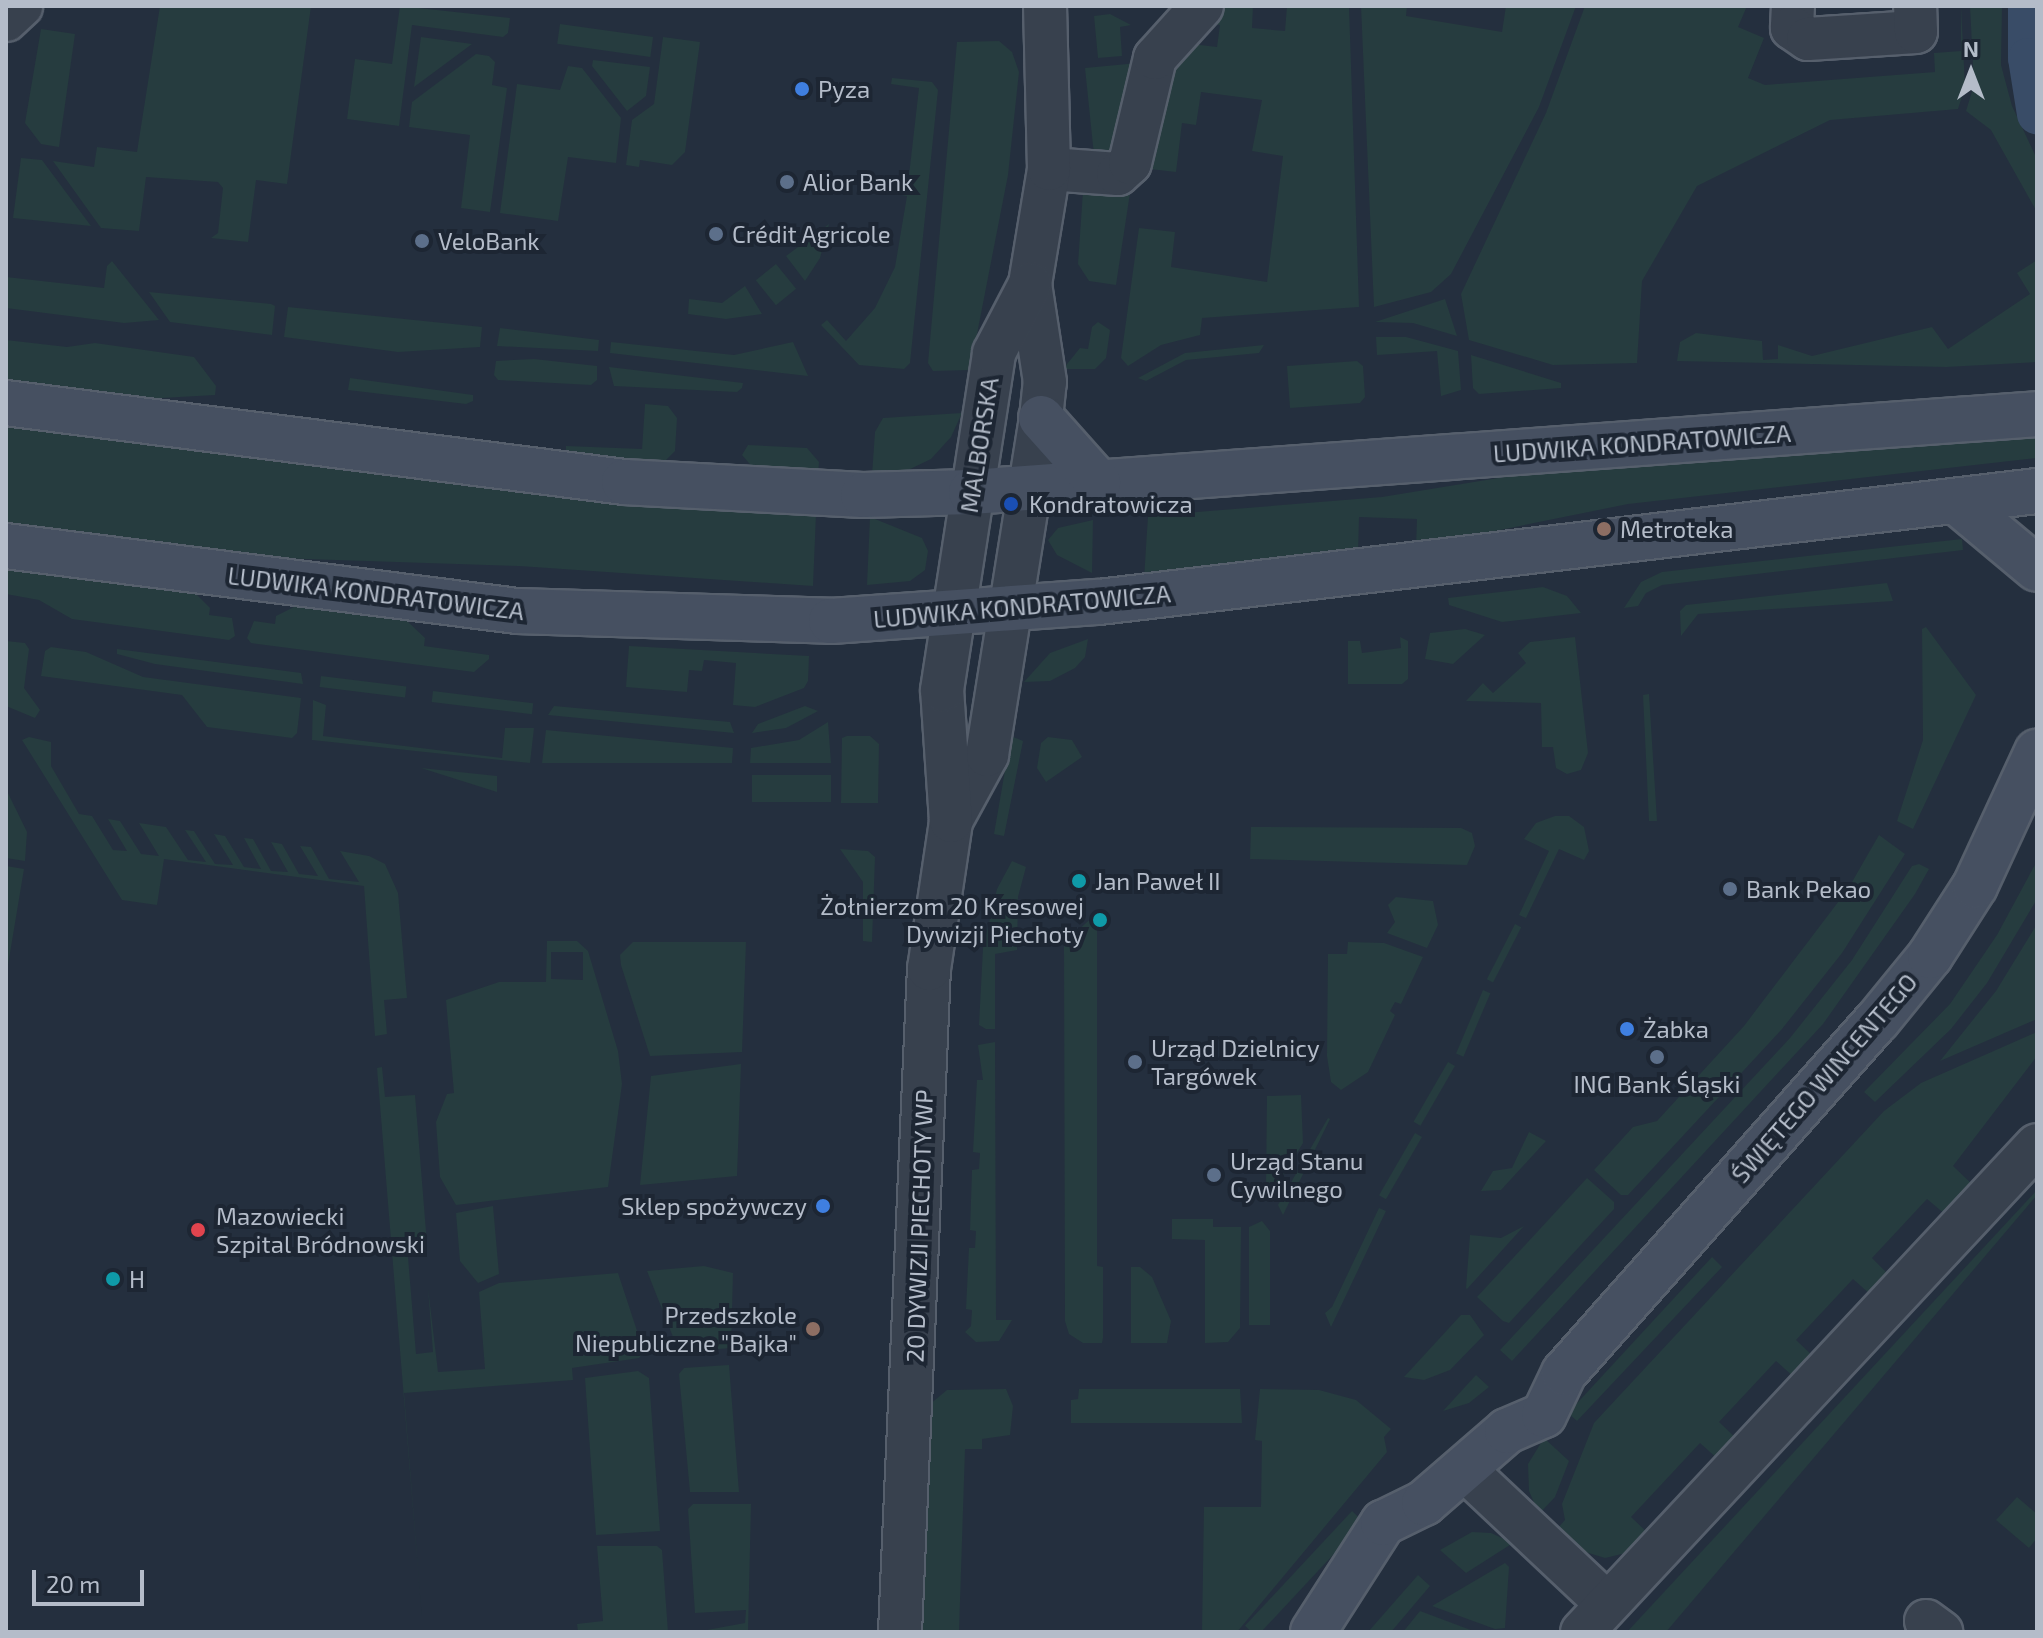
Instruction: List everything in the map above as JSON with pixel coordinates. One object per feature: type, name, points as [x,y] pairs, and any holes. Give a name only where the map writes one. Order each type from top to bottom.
[{"type":"main road","name":"LUDWIKA KONDRATOWICZA","points":[[6,403],[667,487],[849,495],[971,492],[2037,414]]},
{"type":"main road","points":[[1041,418],[1098,482]]},
{"type":"main road","name":"LUDWIKA KONDRATOWICZA","points":[[6,546],[517,611],[742,621],[1011,610],[2037,491]]},
{"type":"main road","points":[[1957,502],[2037,569]]},
{"type":"main road","name":"ŚWIĘTEGO WINCENTEGO","points":[[1464,1469],[1507,1431],[1520,1393],[1564,1373],[1930,956],[1975,886],[2037,752]]},
{"type":"main road","points":[[1325,1615],[1383,1523],[1424,1503],[1464,1469]]},
{"type":"street","points":[[6,20],[21,6]]},
{"type":"street","name":"MALBORSKA","points":[[1011,610],[1045,382],[1030,284],[1049,169],[1045,6]]},
{"type":"street","points":[[1049,169],[1118,174],[1130,163],[1155,58],[1202,6]]},
{"type":"street","points":[[1793,6],[1792,28],[1808,39],[1916,32],[1915,6]]},
{"type":"street","name":"MALBORSKA","points":[[951,614],[994,353],[1030,284]]},
{"type":"street","name":"20 DYWIZJI PIECHOTY WP","points":[[951,821],[987,755],[1011,610]]},
{"type":"street","name":"20 DYWIZJI PIECHOTY WP","points":[[900,1632],[929,969],[951,821],[940,716],[951,614]]},
{"type":"street","points":[[1464,1469],[1594,1617],[2037,1145]]},
{"type":"green space","points":[[160,6],[311,6],[287,184],[256,180],[248,242],[211,238],[218,233],[223,188],[218,182],[146,177],[139,231],[101,228],[53,161],[94,167],[97,147],[137,152]]},
{"type":"green space","points":[[400,6],[510,18],[508,33],[503,37],[412,25],[399,126],[347,119],[355,59],[392,64]]},
{"type":"green space","points":[[1228,6],[1253,6],[1252,28],[1285,31],[1287,6],[1349,6],[1359,307],[1202,318],[1200,335],[1161,345],[1128,366],[1121,358],[1139,228],[1175,232],[1171,267],[1267,282],[1283,156],[1252,151],[1262,100],[1201,92],[1196,125],[1182,123],[1176,172],[1150,169],[1175,42],[1217,47],[1220,25],[1198,22]]},
{"type":"green space","points":[[1361,6],[1407,6],[1406,16],[1502,32],[1506,6],[1576,6],[1539,107],[1451,274],[1431,292],[1374,307]]},
{"type":"green space","points":[[1585,6],[1747,6],[1738,27],[1764,38],[1748,78],[1765,85],[1935,72],[1934,53],[1961,51],[1961,6],[1965,87],[1958,109],[1830,120],[1697,186],[1642,281],[1637,363],[1553,365],[1469,340],[1461,294],[1546,113]]},
{"type":"green space","points":[[1970,6],[2002,6],[2001,65],[2012,106],[2037,159],[2037,212],[1991,130],[1966,111],[1974,85]]},
{"type":"green space","points":[[1110,14],[1131,25],[1120,27],[1122,56],[1098,58],[1094,16]]},
{"type":"green space","points":[[560,24],[653,37],[650,57],[557,44]]},
{"type":"green space","points":[[41,29],[75,34],[59,147],[41,144],[25,123]]},
{"type":"green space","points":[[421,37],[472,44],[414,87]]},
{"type":"green space","points":[[663,37],[700,42],[685,152],[672,165],[640,160],[639,167],[626,165],[632,120],[654,104]]},
{"type":"green space","points":[[999,41],[1012,52],[1019,72],[1008,175],[970,370],[933,371],[928,363],[957,42]]},
{"type":"green space","points":[[476,54],[489,56],[495,62],[492,85],[507,88],[490,212],[461,208],[470,135],[409,127],[412,102]]},
{"type":"green space","points":[[593,60],[650,67],[646,96],[627,111],[592,66]]},
{"type":"green space","points":[[1138,63],[1115,150],[1095,165],[1085,68]]},
{"type":"green space","points":[[568,66],[582,68],[621,118],[616,163],[568,157],[558,221],[500,213],[517,84],[560,90]]},
{"type":"green space","points":[[892,78],[932,82],[938,90],[910,363],[904,369],[859,365],[821,325],[827,320],[846,341],[875,308],[895,267],[907,196],[878,191],[880,181],[908,184],[919,88],[891,84]]},
{"type":"green space","points":[[21,158],[42,160],[91,226],[13,218]]},
{"type":"green space","points":[[1088,188],[1130,193],[1116,285],[1089,281],[1078,264],[1083,191]]},
{"type":"green space","points":[[829,224],[820,258],[805,281],[786,256]]},
{"type":"green space","points":[[2037,260],[2037,362],[1946,367],[1677,361],[1680,342],[1696,333],[1762,341],[1763,360],[1778,359],[1778,345],[1812,356],[1932,327],[1948,349],[2030,294],[2017,273]]},
{"type":"green space","points":[[112,261],[159,320],[124,323],[6,308],[6,277],[104,288],[107,266]]},
{"type":"green space","points":[[776,264],[796,289],[776,305],[756,280]]},
{"type":"green space","points":[[745,286],[762,314],[726,319],[688,314],[689,299],[722,303]]},
{"type":"green space","points":[[149,292],[271,304],[275,306],[272,335],[170,322]]},
{"type":"green space","points":[[1445,299],[1457,336],[1413,323],[1375,322]]},
{"type":"green space","points":[[288,307],[482,327],[480,347],[398,352],[284,337]]},
{"type":"green space","points":[[1098,322],[1110,330],[1106,358],[1095,369],[1063,369],[1080,348],[1088,349],[1092,327]]},
{"type":"green space","points":[[500,328],[599,340],[598,351],[497,346]]},
{"type":"green space","points":[[1376,337],[1406,337],[1458,351],[1461,390],[1441,396],[1437,351],[1377,355]]},
{"type":"green space","points":[[6,340],[67,347],[95,343],[194,357],[216,386],[215,395],[126,400],[6,384]]},
{"type":"green space","points":[[611,342],[734,355],[793,342],[808,376],[610,353]]},
{"type":"green space","points":[[1264,345],[1259,353],[1186,360],[1146,381],[1138,378],[1185,353]]},
{"type":"green space","points":[[1471,355],[1561,383],[1561,388],[1479,394],[1473,388]]},
{"type":"green space","points":[[534,359],[597,366],[597,380],[591,385],[498,380],[494,375],[496,361]]},
{"type":"green space","points":[[1357,361],[1363,366],[1365,397],[1360,403],[1290,408],[1287,366]]},
{"type":"green space","points":[[609,367],[743,383],[737,392],[614,386]]},
{"type":"green space","points":[[350,378],[473,395],[473,401],[466,404],[348,390]]},
{"type":"green space","points":[[645,404],[668,406],[677,418],[675,451],[662,464],[566,455],[566,446],[642,449]]},
{"type":"green space","points":[[962,413],[951,437],[931,459],[904,472],[872,475],[875,432],[883,418]]},
{"type":"green space","points":[[6,425],[501,490],[674,508],[816,514],[813,586],[519,566],[276,558],[6,525]]},
{"type":"green space","points":[[2037,433],[2037,458],[1628,504],[1416,547],[1417,519],[1359,517],[1358,554],[1144,579],[1148,516],[1382,497],[1553,469]]},
{"type":"green space","points":[[748,445],[807,448],[819,462],[818,474],[755,470],[742,455]]},
{"type":"green space","points":[[870,517],[922,538],[928,551],[925,570],[910,581],[867,585]]},
{"type":"green space","points":[[1093,520],[1092,573],[1057,555],[1048,540],[1058,528]]},
{"type":"green space","points":[[1962,539],[1963,550],[1662,585],[1646,593],[1638,606],[1624,608],[1641,582],[1662,572]]},
{"type":"green space","points":[[6,565],[193,591],[210,608],[209,615],[232,618],[235,636],[229,640],[72,619],[39,600],[6,594]]},
{"type":"green space","points":[[1887,583],[1893,601],[1698,614],[1681,636],[1680,611],[1686,605]]},
{"type":"green space","points":[[1543,587],[1567,596],[1581,613],[1502,622],[1449,605],[1448,598]]},
{"type":"green space","points":[[298,605],[405,619],[425,638],[424,646],[489,655],[489,659],[474,672],[251,643],[247,638],[254,621],[275,624],[276,616]]},
{"type":"green space","points":[[1926,627],[1976,695],[1913,829],[1897,821],[1923,740],[1922,629]]},
{"type":"green space","points":[[1465,629],[1485,635],[1453,664],[1425,659],[1430,633]]},
{"type":"green space","points":[[1400,637],[1408,641],[1408,679],[1402,684],[1348,684],[1348,641],[1360,641],[1362,653],[1401,648]]},
{"type":"green space","points":[[1575,637],[1588,753],[1581,770],[1567,774],[1556,768],[1553,747],[1542,747],[1541,703],[1466,701],[1483,683],[1493,693],[1526,663],[1518,653],[1530,642]]},
{"type":"green space","points":[[1088,639],[1085,657],[1075,668],[1050,681],[1024,682],[1050,653]]},
{"type":"green space","points":[[6,641],[25,643],[29,649],[24,688],[40,710],[35,718],[6,706]]},
{"type":"green space","points":[[629,646],[809,656],[808,681],[804,688],[755,707],[733,705],[736,663],[704,660],[702,671],[689,670],[687,692],[626,687]]},
{"type":"green space","points":[[51,647],[86,652],[143,677],[301,698],[297,733],[292,738],[207,727],[182,695],[41,676],[45,651]]},
{"type":"green space","points":[[117,649],[301,673],[303,684],[155,664],[117,654]]},
{"type":"green space","points":[[321,676],[406,686],[405,697],[320,687]]},
{"type":"green space","points":[[433,691],[533,703],[532,714],[432,702]]},
{"type":"green space","points":[[1649,694],[1657,821],[1649,821],[1643,695]]},
{"type":"green space","points":[[313,700],[326,705],[323,736],[502,758],[505,728],[534,728],[530,763],[312,740]]},
{"type":"green space","points":[[554,706],[730,722],[734,733],[548,715]]},
{"type":"green space","points":[[805,706],[818,711],[786,728],[752,733],[758,724]]},
{"type":"green space","points":[[828,722],[831,763],[750,763],[751,748],[799,740]]},
{"type":"green space","points":[[546,730],[733,748],[732,763],[542,763]]},
{"type":"green space","points":[[870,736],[879,744],[878,803],[841,803],[842,738]]},
{"type":"green space","points":[[1011,736],[1023,741],[1004,836],[994,834]]},
{"type":"green space","points":[[29,737],[51,742],[51,766],[79,814],[92,816],[113,850],[127,851],[108,819],[120,821],[141,854],[159,856],[139,823],[166,827],[188,860],[206,862],[185,830],[194,831],[215,864],[233,865],[214,834],[225,836],[244,867],[261,869],[244,838],[253,839],[271,871],[288,872],[271,842],[282,844],[299,874],[318,876],[300,846],[311,847],[329,879],[359,882],[340,851],[369,856],[385,864],[398,893],[407,998],[384,1000],[387,1034],[375,1036],[364,886],[164,859],[157,905],[122,900],[22,740]]},
{"type":"green space","points":[[1048,737],[1072,740],[1082,757],[1046,782],[1037,768],[1041,743]]},
{"type":"green space","points":[[421,768],[497,776],[497,792]]},
{"type":"green space","points":[[752,775],[831,775],[831,802],[752,802]]},
{"type":"green space","points":[[6,789],[27,832],[25,861],[6,858]]},
{"type":"green space","points":[[1555,816],[1569,816],[1584,827],[1589,851],[1584,860],[1559,849],[1526,918],[1519,915],[1549,851],[1524,839],[1536,823]]},
{"type":"green space","points":[[1251,827],[1461,828],[1472,833],[1475,846],[1467,865],[1250,859]]},
{"type":"green space","points":[[1879,835],[1905,854],[1842,953],[1782,1029],[1628,1195],[1621,1195],[1594,1170],[1633,1127],[1657,1121],[1744,1026],[1848,889]]},
{"type":"green space","points":[[840,849],[868,851],[875,857],[872,942],[863,941],[863,882]]},
{"type":"green space","points":[[1012,861],[1026,867],[1018,897],[1017,950],[995,954],[995,1029],[986,1029],[979,1025],[983,948],[997,889]]},
{"type":"green space","points":[[2037,861],[2037,899],[1987,983],[1951,1029],[1875,1102],[1864,1092],[1950,1004],[1997,935]]},
{"type":"green space","points":[[1919,864],[1929,869],[1915,894],[1823,1024],[1512,1361],[1500,1350],[1790,1038],[1852,960],[1912,866]]},
{"type":"green space","points":[[6,866],[24,869],[6,977]]},
{"type":"green space","points":[[1396,897],[1433,901],[1438,925],[1427,948],[1387,933],[1395,922],[1388,905]]},
{"type":"green space","points":[[1097,913],[1097,1266],[1103,1267],[1103,1338],[1102,1343],[1083,1343],[1069,1334],[1065,1321],[1064,943]]},
{"type":"green space","points":[[1515,924],[1521,927],[1493,982],[1487,979]]},
{"type":"green space","points":[[2037,924],[2037,1019],[1940,1061],[1996,991]]},
{"type":"green space","points":[[547,941],[577,941],[588,951],[618,1051],[622,1084],[608,1187],[456,1205],[440,1177],[436,1122],[447,1094],[454,1093],[446,1000],[499,982],[546,982]],"holes":[[[551,952],[583,952],[583,980],[551,979]]]},
{"type":"green space","points":[[633,942],[746,942],[742,1052],[650,1056],[621,965],[620,955]]},
{"type":"green space","points":[[1348,942],[1384,943],[1423,957],[1401,1004],[1395,1002],[1390,1011],[1395,1015],[1368,1072],[1341,1090],[1331,1082],[1327,1056],[1328,954],[1347,954]]},
{"type":"green space","points":[[1483,990],[1490,993],[1463,1057],[1456,1054]]},
{"type":"green space","points":[[2037,1032],[2037,1056],[1953,1166],[1973,1185],[1946,1215],[1927,1199],[1872,1258],[1890,1276],[1871,1295],[1853,1279],[1796,1340],[1814,1357],[1795,1378],[1776,1361],[1719,1422],[1737,1439],[1719,1460],[1700,1443],[1631,1517],[1649,1534],[1630,1552],[1605,1558],[1579,1550],[1556,1530],[1565,1520],[1562,1504],[1594,1423],[1884,1111],[1921,1083]]},
{"type":"green space","points":[[995,1042],[996,1320],[1012,1320],[999,1341],[976,1342],[965,1332],[971,1326],[972,1310],[966,1309],[969,1248],[975,1248],[976,1231],[970,1230],[972,1170],[979,1169],[980,1153],[973,1152],[977,1080],[983,1080],[978,1045]]},
{"type":"green space","points":[[1448,1062],[1455,1066],[1420,1126],[1414,1122]]},
{"type":"green space","points":[[741,1064],[737,1176],[640,1185],[651,1076]]},
{"type":"green space","points":[[382,1067],[385,1097],[415,1095],[427,1244],[407,1245],[416,1354],[433,1352],[428,1288],[438,1372],[485,1369],[479,1292],[499,1283],[618,1273],[644,1352],[639,1358],[572,1368],[573,1380],[404,1393],[423,1632],[377,1068]]},
{"type":"green space","points":[[1301,1095],[1303,1143],[1277,1186],[1266,1186],[1267,1096]]},
{"type":"green space","points":[[1330,1119],[1283,1215],[1278,1205]]},
{"type":"green space","points":[[1529,1132],[1546,1141],[1501,1190],[1481,1191],[1493,1171],[1512,1168]]},
{"type":"green space","points":[[1415,1133],[1422,1137],[1386,1199],[1379,1195]]},
{"type":"green space","points":[[1587,1178],[1614,1202],[1614,1209],[1509,1323],[1503,1321],[1477,1297]]},
{"type":"green space","points":[[2037,1190],[2037,1195],[1666,1632],[1627,1632]]},
{"type":"green space","points":[[493,1206],[499,1274],[478,1283],[460,1261],[456,1213]]},
{"type":"green space","points":[[1379,1208],[1386,1211],[1331,1327],[1325,1313],[1332,1307]]},
{"type":"green space","points":[[1172,1219],[1213,1219],[1213,1227],[1241,1227],[1240,1328],[1228,1342],[1205,1343],[1205,1240],[1172,1239]]},
{"type":"green space","points":[[1262,1221],[1270,1231],[1270,1325],[1249,1325],[1249,1227]]},
{"type":"green space","points":[[1524,1226],[1467,1289],[1470,1235],[1501,1238]]},
{"type":"green space","points":[[1712,1257],[1722,1267],[1577,1421],[1568,1413]]},
{"type":"green space","points":[[704,1266],[733,1273],[731,1348],[679,1352],[647,1271]]},
{"type":"green space","points":[[1131,1267],[1140,1267],[1152,1277],[1171,1321],[1167,1343],[1131,1343]]},
{"type":"green space","points":[[1461,1315],[1470,1315],[1484,1335],[1450,1370],[1424,1380],[1404,1377]]},
{"type":"green space","points":[[729,1365],[739,1492],[690,1492],[679,1374],[684,1368]]},
{"type":"green space","points":[[638,1371],[649,1378],[660,1531],[596,1535],[585,1378]]},
{"type":"green space","points":[[1476,1375],[1489,1387],[1469,1403],[1443,1411]]},
{"type":"green space","points":[[1006,1389],[1013,1406],[1010,1435],[982,1439],[982,1449],[965,1449],[959,1632],[917,1632],[929,1405],[947,1390]]},
{"type":"green space","points":[[1079,1389],[1240,1389],[1242,1423],[1071,1423],[1071,1400],[1078,1399]]},
{"type":"green space","points":[[1260,1389],[1319,1390],[1356,1400],[1391,1429],[1384,1437],[1387,1452],[1237,1632],[1202,1632],[1204,1507],[1261,1507],[1262,1441],[1255,1440]]},
{"type":"green space","points":[[1544,1438],[1569,1461],[1555,1497],[1539,1514],[1529,1491],[1528,1464]]},
{"type":"green space","points":[[2017,1497],[2037,1514],[2037,1538],[2029,1548],[1996,1520]]},
{"type":"green space","points":[[693,1504],[751,1504],[748,1632],[696,1632],[745,1623],[746,1610],[695,1613],[688,1509]]},
{"type":"green space","points":[[1352,1511],[1364,1522],[1261,1632],[1252,1632],[1245,1626]]},
{"type":"green space","points":[[1472,1532],[1491,1533],[1513,1543],[1466,1573],[1440,1550]]},
{"type":"green space","points":[[597,1546],[657,1546],[662,1550],[668,1632],[578,1632],[577,1624],[603,1621]]},
{"type":"green space","points":[[1505,1563],[1509,1567],[1505,1628],[1495,1629],[1432,1606]]},
{"type":"green space","points":[[1418,1575],[1430,1586],[1391,1632],[1368,1632]]},
{"type":"green space","points":[[1420,1611],[1476,1632],[1403,1632]]},
{"type":"waterway","points":[[2028,6],[2028,58],[2037,114]]},
{"type":"place","name":"Pyza","points":[[802,89]]},
{"type":"place","name":"Alior Bank","points":[[787,182]]},
{"type":"place","name":"Crédit Agricole","points":[[716,234]]},
{"type":"place","name":"VeloBank","points":[[422,241]]},
{"type":"place","name":"Kondratowicza","points":[[1011,504]]},
{"type":"place","name":"Metroteka","points":[[1604,529]]},
{"type":"place","name":"Jan Paweł II","points":[[1079,881]]},
{"type":"place","name":"Bank Pekao","points":[[1730,889]]},
{"type":"place","name":"Żołnierzom 20 Kresowej Dywizji Piechoty","points":[[1100,920]]},
{"type":"place","name":"Żabka","points":[[1627,1029]]},
{"type":"place","name":"ING Bank Śląski","points":[[1657,1057]]},
{"type":"place","name":"Urząd Dzielnicy Targówek","points":[[1135,1062]]},
{"type":"place","name":"Urząd Stanu Cywilnego","points":[[1214,1175]]},
{"type":"place","name":"Sklep spożywczy","points":[[823,1206]]},
{"type":"place","name":"Mazowiecki Szpital Bródnowski","points":[[198,1230]]},
{"type":"place","name":"H","points":[[113,1279]]},
{"type":"place","name":"Przedszkole Niepubliczne \"Bajka\"","points":[[813,1329]]}]
